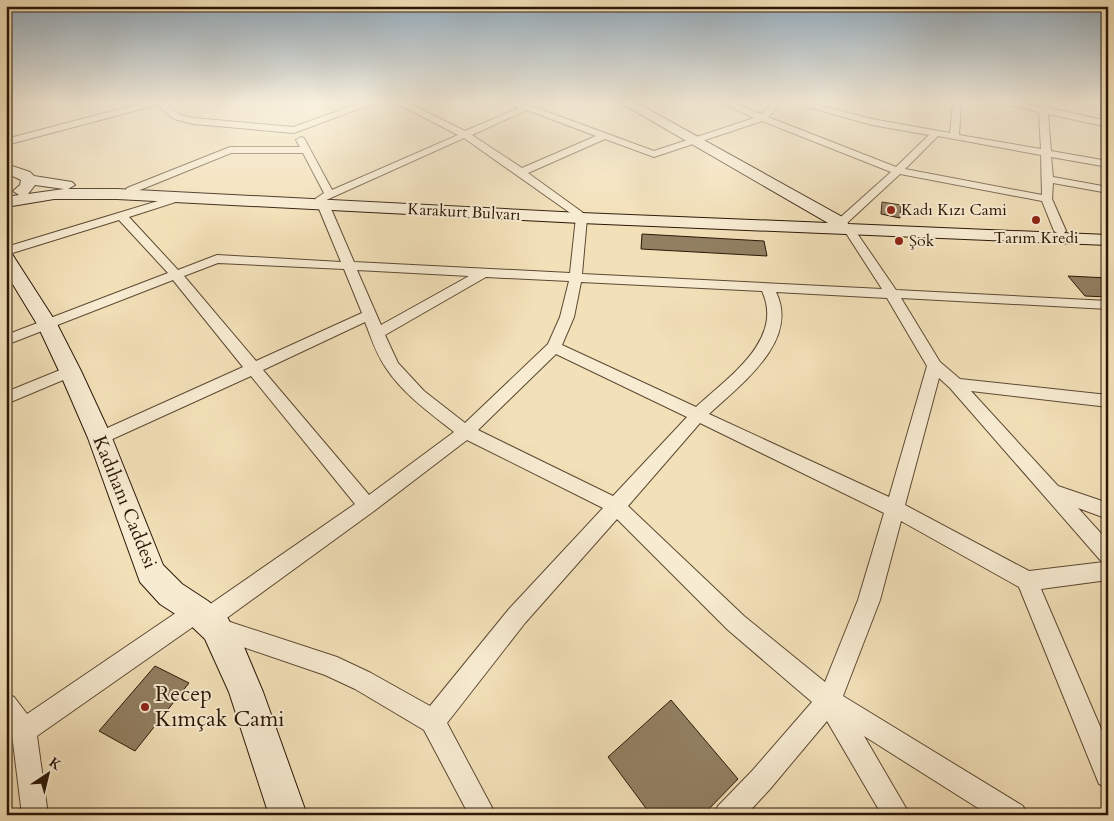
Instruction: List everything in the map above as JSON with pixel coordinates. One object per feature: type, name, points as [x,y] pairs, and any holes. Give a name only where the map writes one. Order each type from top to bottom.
[{"type":"main road","points":[[697,141],[844,225],[1108,240]]},
{"type":"main road","points":[[6,168],[25,175],[29,180],[27,187],[6,200]]},
{"type":"main road","name":"Karakurt Bulvarı","points":[[29,180],[130,190],[324,199],[580,216],[844,225]]},
{"type":"main road","name":"Karakurt Bulvarı","points":[[6,200],[80,192],[181,197],[324,199]]},
{"type":"main road","points":[[844,225],[1108,233]]},
{"type":"main road","name":"Kadıhanı Caddesi","points":[[6,258],[47,324],[70,371],[100,438],[151,572],[171,594],[206,620]]},
{"type":"main road","points":[[206,620],[232,659],[246,692],[288,815]]},
{"type":"street","points":[[302,141],[308,150],[324,199],[376,334],[392,366],[418,395],[466,432],[616,506],[736,623],[828,701],[1014,815]]},
{"type":"street","points":[[324,199],[448,141]]},
{"type":"street","points":[[24,730],[206,620],[368,506],[466,432],[554,347],[567,320],[576,278],[580,216],[521,172],[475,141]]},
{"type":"street","points":[[521,172],[591,141]]},
{"type":"street","points":[[622,141],[654,154],[691,141]]},
{"type":"street","points":[[822,141],[898,171],[1047,199]]},
{"type":"street","points":[[928,141],[844,225],[891,293],[935,366],[956,384],[1108,555]]},
{"type":"street","points":[[973,141],[1108,164]]},
{"type":"street","points":[[1045,141],[1048,179],[1047,199],[1060,231]]},
{"type":"street","points":[[130,190],[230,150],[308,150]]},
{"type":"street","points":[[1048,179],[1108,190]]},
{"type":"street","points":[[6,251],[181,197]]},
{"type":"street","points":[[122,216],[176,274],[368,506]]},
{"type":"street","points":[[6,340],[218,259],[1108,305]]},
{"type":"street","points":[[376,334],[483,273]]},
{"type":"street","points":[[433,721],[517,616],[698,415],[755,361],[769,340],[774,320],[774,304],[767,287]]},
{"type":"street","points":[[100,438],[370,315]]},
{"type":"street","points":[[554,347],[895,509],[1027,581],[1108,571]]},
{"type":"street","points":[[727,815],[828,701],[869,600],[935,366]]},
{"type":"street","points":[[6,398],[70,371]]},
{"type":"street","points":[[956,384],[1108,401]]},
{"type":"street","points":[[1050,490],[1108,511]]},
{"type":"street","points":[[1027,581],[1108,776]]},
{"type":"street","points":[[206,620],[329,665],[363,681],[433,721],[483,815]]},
{"type":"street","points":[[828,701],[897,815]]},
{"type":"street","points":[[6,705],[24,730],[35,815]]},
{"type":"building","name":"Kadı Kızı Cami","points":[[882,202],[901,205],[900,218],[881,214]]},
{"type":"building","points":[[642,234],[764,241],[767,256],[641,249]]},
{"type":"building","points":[[1068,276],[1108,278],[1108,297],[1085,296]]},
{"type":"building","name":"Recep Kımçak Cami","points":[[155,666],[189,683],[135,751],[99,731]]},
{"type":"building","points":[[671,700],[738,779],[703,815],[651,815],[608,757]]},
{"type":"place","name":"Kadı Kızı Cami","points":[[891,210]]},
{"type":"place","name":"Tarım Kredi","points":[[1036,220]]},
{"type":"place","name":"Şok","points":[[899,241]]},
{"type":"place","name":"Recep Kımçak Cami","points":[[145,707]]}]
